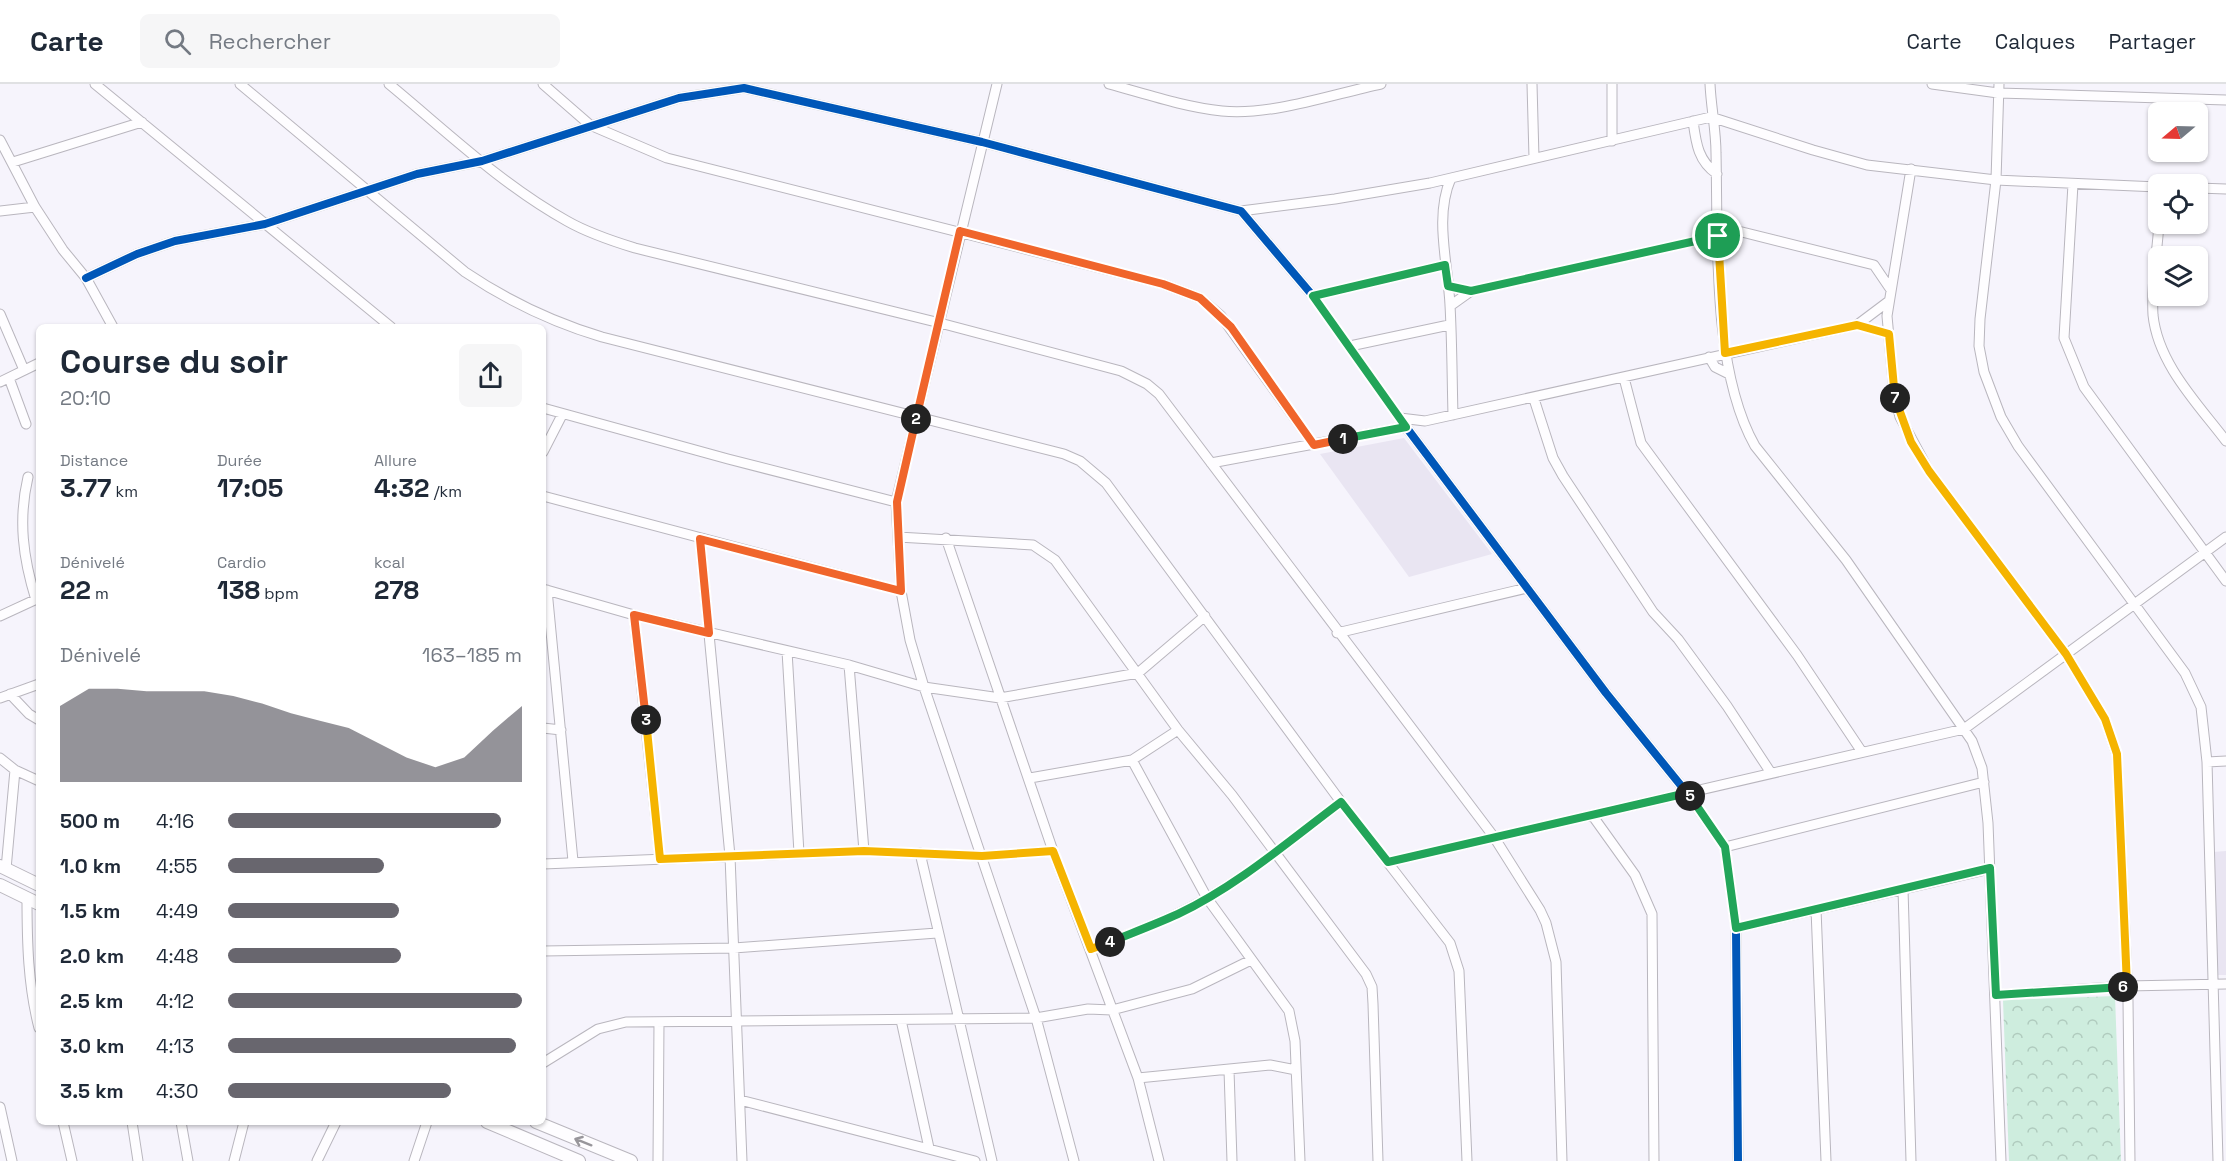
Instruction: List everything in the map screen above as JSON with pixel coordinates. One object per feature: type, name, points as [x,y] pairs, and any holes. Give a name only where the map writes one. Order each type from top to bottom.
[{"type":"main road","points":[[3,867],[36,884]]},
{"type":"main road","points":[[0,885],[36,902]]},
{"type":"main road","points":[[494,1125],[579,1161]]},
{"type":"main road","points":[[543,1125],[631,1161]]},
{"type":"street","points":[[95,84],[388,324]]},
{"type":"street","points":[[240,84],[371,191],[465,272],[495,292],[565,326],[916,418],[1048,450],[1080,461],[1106,483],[1341,802],[1450,943],[1456,955],[1459,971],[1467,1161]]},
{"type":"street","points":[[389,84],[482,161],[568,222],[612,241],[940,323],[1133,376],[1159,394],[1337,633],[1494,837],[1540,910],[1556,962],[1562,1161]]},
{"type":"street","points":[[543,84],[590,125],[667,158],[1163,284],[1200,298],[1231,327],[1314,445]]},
{"type":"street","points":[[998,84],[960,231],[897,502],[901,591],[910,640],[924,687],[1036,1018],[1074,1161]]},
{"type":"street","points":[[1109,84],[1173,102],[1223,111],[1262,111],[1382,84]]},
{"type":"street","points":[[1532,84],[1534,158]]},
{"type":"street","points":[[1612,84],[1612,141]]},
{"type":"street","points":[[1710,84],[1717,174],[1725,353],[1746,430],[1755,446],[1846,560],[1964,729],[1977,752],[1984,782],[1990,868],[2001,1161]]},
{"type":"street","points":[[1932,84],[1955,89],[2226,100]]},
{"type":"street","points":[[86,278],[137,254],[175,241],[266,224],[417,174],[482,161],[712,88],[741,86],[982,142],[1241,211],[1335,200],[1430,183],[1711,117],[1867,165],[1996,180],[2148,187]]},
{"type":"street","points":[[1999,89],[1996,180],[1979,346],[1991,393],[2018,446],[2136,603],[2193,689],[2201,707],[2207,762],[2218,1161]]},
{"type":"street","points":[[1693,121],[1699,153],[1707,167],[1717,174]]},
{"type":"street","points":[[13,162],[142,122]]},
{"type":"street","points":[[0,140],[35,207],[63,250],[86,278],[111,324]]},
{"type":"street","points":[[1911,169],[1889,301],[1889,334],[1894,392],[1911,442],[1929,471],[2066,654],[2105,719],[2117,754],[2127,986],[2130,1161]]},
{"type":"street","points":[[1451,178],[1443,196],[1445,265],[1450,306],[1453,415]]},
{"type":"street","points":[[1430,183],[1443,196]]},
{"type":"street","points":[[2073,184],[2063,324],[2068,353],[2084,387],[2226,581]]},
{"type":"street","points":[[2208,188],[2226,189]]},
{"type":"street","points":[[0,210],[35,207]]},
{"type":"street","points":[[1241,211],[1313,296],[1414,438],[1606,693],[1687,793],[1725,847],[1736,928],[1738,1161]]},
{"type":"street","points":[[1450,306],[1471,291],[1718,231],[1874,265],[1895,264]]},
{"type":"street","points":[[2158,234],[2153,296],[2154,318],[2159,340],[2166,359],[2226,441]]},
{"type":"street","points":[[1313,296],[1445,265]]},
{"type":"street","points":[[1874,265],[1891,290]]},
{"type":"street","points":[[1448,286],[1471,291]]},
{"type":"street","points":[[1400,418],[1425,421],[1533,399],[1725,353],[1857,325],[1889,301]]},
{"type":"street","points":[[0,314],[24,370]]},
{"type":"street","points":[[1350,346],[1449,325]]},
{"type":"street","points":[[1857,325],[1889,334]]},
{"type":"street","points":[[1709,357],[1715,367],[1729,374]]},
{"type":"street","points":[[26,424],[5,380],[36,364]]},
{"type":"street","points":[[1624,378],[1641,443],[1797,655],[1862,752]]},
{"type":"street","points":[[1539,412],[1545,396]]},
{"type":"street","points":[[1533,399],[1553,458],[1563,476],[1653,612],[1685,648],[1771,773]]},
{"type":"street","points":[[546,409],[897,502]]},
{"type":"street","points":[[546,446],[562,415]]},
{"type":"street","points":[[1414,438],[1425,421]]},
{"type":"street","points":[[1211,463],[1406,427]]},
{"type":"street","points":[[28,477],[23,502],[22,543],[36,592]]},
{"type":"street","points":[[546,497],[901,591]]},
{"type":"street","points":[[898,537],[946,538],[1033,545],[1047,552],[1178,730],[1275,852],[1355,958],[1372,987],[1378,1161]]},
{"type":"street","points":[[1388,862],[1964,729],[2226,537]]},
{"type":"street","points":[[946,538],[1000,698],[1030,778],[1053,851],[1138,1078],[1160,1161]]},
{"type":"street","points":[[700,539],[730,856],[742,1161]]},
{"type":"street","points":[[1337,633],[1527,588]]},
{"type":"street","points":[[546,590],[634,615],[849,665],[924,687],[1000,698],[1138,673],[1205,616]]},
{"type":"street","points":[[546,599],[573,861]]},
{"type":"street","points":[[0,616],[36,600]]},
{"type":"street","points":[[634,615],[660,859]]},
{"type":"street","points":[[787,651],[799,853]]},
{"type":"street","points":[[849,665],[864,851]]},
{"type":"street","points":[[0,698],[36,685]]},
{"type":"street","points":[[10,694],[36,718]]},
{"type":"street","points":[[546,728],[561,730]]},
{"type":"street","points":[[1030,778],[1132,760],[1178,730]]},
{"type":"street","points":[[0,758],[15,770],[36,780]]},
{"type":"street","points":[[1132,760],[1207,897],[1289,1011],[1294,1034],[1300,1161]]},
{"type":"street","points":[[2207,762],[2226,761]]},
{"type":"street","points":[[3,867],[15,770]]},
{"type":"street","points":[[1725,847],[1984,782]]},
{"type":"street","points":[[1091,949],[1178,914],[1207,897],[1275,852],[1341,802]]},
{"type":"street","points":[[1592,815],[1635,875],[1652,914],[1654,1161]]},
{"type":"street","points":[[546,864],[864,851],[982,856],[1053,851]]},
{"type":"street","points":[[920,853],[992,1161]]},
{"type":"street","points":[[1736,928],[1990,868]]},
{"type":"street","points":[[1903,889],[1911,1161]]},
{"type":"street","points":[[27,898],[28,951],[36,1003]]},
{"type":"street","points":[[1816,909],[1826,1161]]},
{"type":"street","points":[[546,951],[734,948],[937,933]]},
{"type":"street","points":[[546,1061],[598,1029],[626,1022],[1036,1018],[1088,1009],[1112,1010],[1192,989],[1251,960]]},
{"type":"street","points":[[1996,995],[2127,986],[2226,984]]},
{"type":"street","points":[[901,1020],[929,1148]]},
{"type":"street","points":[[658,1161],[659,1022]]},
{"type":"street","points":[[1138,1078],[1270,1065],[1296,1070]]},
{"type":"street","points":[[1229,1070],[1232,1161]]},
{"type":"street","points":[[2215,1078],[2226,1077]]},
{"type":"street","points":[[740,1100],[975,1161]]},
{"type":"street","points":[[0,1107],[12,1161]]},
{"type":"street","points":[[64,1125],[72,1161]]},
{"type":"street","points":[[132,1125],[138,1161]]},
{"type":"street","points":[[182,1125],[188,1161]]},
{"type":"street","points":[[234,1161],[243,1125]]},
{"type":"street","points":[[317,1161],[335,1125]]},
{"type":"street","points":[[414,1161],[427,1125]]},
{"type":"shaded area","points":[[1404,438],[1492,554],[1409,577],[1320,454]]},
{"type":"shaded area","points":[[2226,851],[2226,975],[2216,975],[2213,852]]},
{"type":"green space","points":[[2115,996],[2121,1161],[2009,1161],[2003,1000]]},
{"type":"cycle path","points":[[86,278],[137,254],[175,241],[265,224],[417,174],[482,161],[679,98],[744,88],[982,142],[1241,211],[1313,296],[1406,427],[1606,693],[1687,793],[1725,847],[1736,928],[1738,1161]]},
{"type":"route","points":[[960,231],[1163,284],[1200,298],[1231,327],[1314,445],[1406,427],[1313,296],[1445,265],[1448,286],[1471,291],[1533,275],[1718,236],[1725,353],[1857,325],[1871,327],[1889,334],[1894,392],[1900,417],[1911,442],[1929,471],[2066,654],[2105,719],[2117,754],[2127,986],[1996,995],[1990,868],[1736,928],[1725,847],[1687,793],[1388,862],[1341,802],[1275,852],[1207,897],[1178,914],[1091,949],[1053,851],[982,856],[864,851],[660,859],[634,615],[709,633],[700,539],[901,591],[897,502],[960,231]]}]
